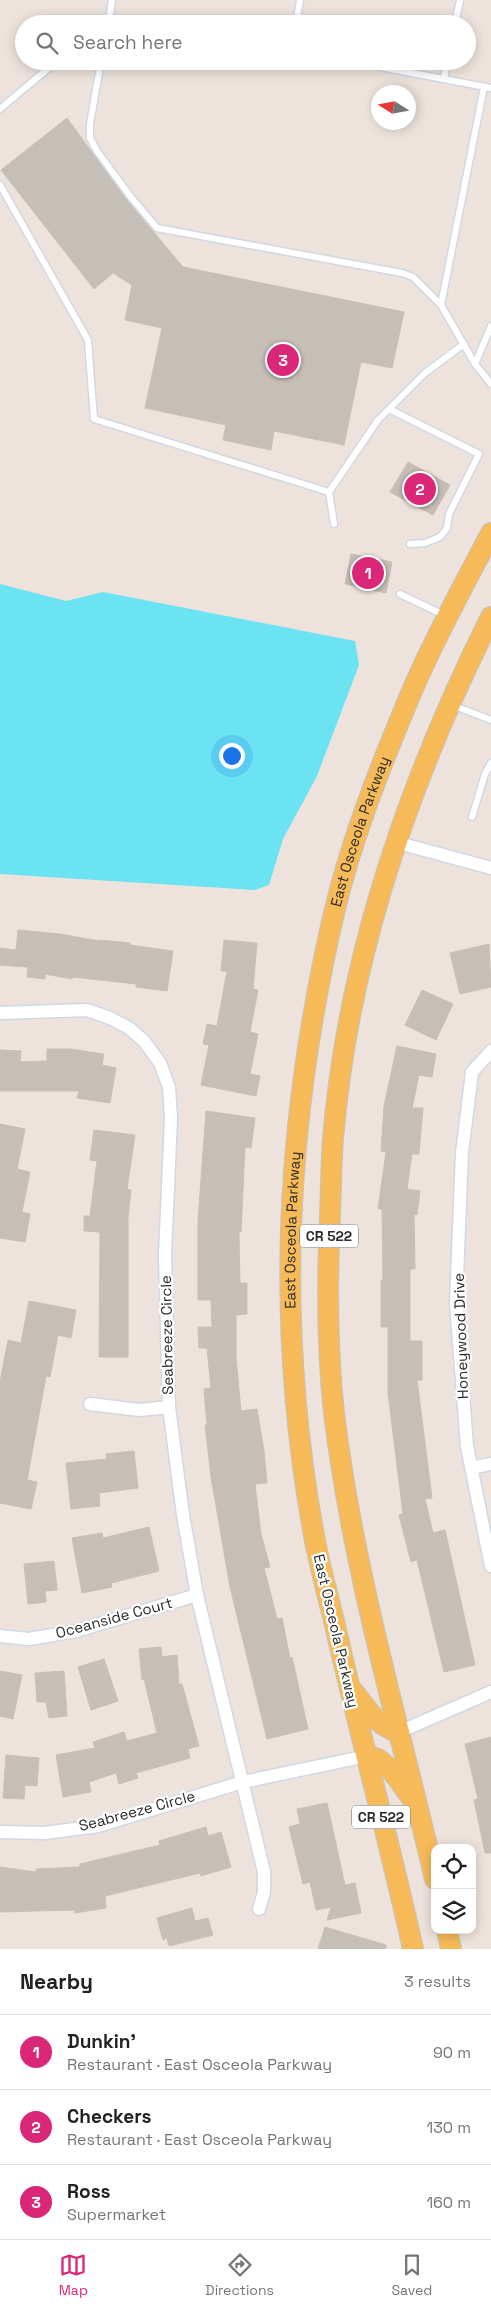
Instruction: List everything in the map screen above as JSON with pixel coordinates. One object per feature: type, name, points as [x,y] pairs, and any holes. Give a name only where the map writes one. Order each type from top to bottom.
[{"type":"main road","name":"East Osceola Parkway","points":[[413,1949],[315,1542],[297,1417],[290,1311],[290,1231],[296,1132],[307,1044],[335,910],[358,832],[413,688],[491,533]]},
{"type":"main road","name":"CR 522","points":[[431,1862],[355,1546],[334,1412],[328,1306],[333,1139],[344,1052],[372,919],[395,842],[449,704],[491,617]]},
{"type":"main road","points":[[349,1686],[378,1722],[388,1730],[399,1732]]},
{"type":"main road","points":[[367,1756],[373,1756],[386,1765],[418,1805]]},
{"type":"main road","points":[[447,1934],[451,1949]]},
{"type":"street","points":[[395,842],[491,868]]},
{"type":"street","name":"Seabreeze Circle","points":[[0,1013],[87,1010],[129,1028],[144,1041],[160,1063],[169,1087],[171,1118],[165,1255],[169,1407],[183,1515],[197,1595],[243,1782]]},
{"type":"street","name":"Honeywood Drive","points":[[491,1051],[472,1072],[462,1153],[456,1303],[467,1446],[491,1566]]},
{"type":"street","points":[[90,1404],[139,1410],[169,1407]]},
{"type":"street","points":[[471,1468],[491,1464]]},
{"type":"street","name":"Oceanside Court","points":[[0,1636],[29,1638],[76,1631],[197,1595]]},
{"type":"street","points":[[399,1732],[491,1692]]},
{"type":"street","name":"Seabreeze Circle","points":[[0,1832],[44,1833],[98,1826],[243,1782],[367,1756]]},
{"type":"street","points":[[243,1782],[264,1872],[264,1892],[258,1909]]},
{"type":"lane","points":[[110,15],[112,0]]},
{"type":"lane","points":[[298,15],[300,0]]},
{"type":"lane","points":[[457,15],[460,0]]},
{"type":"lane","points":[[0,109],[46,70]]},
{"type":"lane","points":[[99,70],[90,124],[90,138],[97,151],[130,196],[157,228],[402,273],[413,277],[441,305],[475,364],[491,384]]},
{"type":"lane","points":[[396,70],[487,87],[441,305]]},
{"type":"lane","points":[[444,79],[446,70]]},
{"type":"lane","points":[[0,184],[88,340],[94,419],[329,492]]},
{"type":"lane","points":[[475,364],[491,326]]},
{"type":"lane","points":[[334,524],[329,492],[378,420],[425,373],[464,344]]},
{"type":"lane","points":[[389,410],[479,454],[450,514],[447,528],[440,537],[425,543],[410,544]]},
{"type":"lane","points":[[400,594],[448,617]]},
{"type":"lane","points":[[449,704],[491,720]]},
{"type":"lane","points":[[472,817],[485,774],[491,764]]},
{"type":"water","points":[[0,584],[66,601],[103,592],[355,641],[359,665],[317,776],[283,839],[269,885],[255,890],[0,874]]},
{"type":"building","points":[[67,118],[126,199],[183,267],[404,312],[392,368],[361,362],[344,445],[274,431],[271,450],[223,440],[226,425],[145,408],[162,328],[125,320],[132,285],[113,273],[94,289],[1,170]]},
{"type":"building","points":[[408,462],[450,485],[433,515],[390,492]]},
{"type":"building","points":[[351,554],[392,562],[386,593],[345,584]]},
{"type":"building","points":[[18,930],[60,934],[99,941],[130,943],[130,945],[173,951],[167,991],[136,987],[136,984],[73,977],[72,979],[45,974],[45,979],[27,977],[28,967],[0,965],[0,948],[16,950]]},
{"type":"building","points":[[224,940],[257,943],[253,989],[258,990],[250,1032],[258,1034],[250,1074],[260,1076],[256,1096],[201,1085],[209,1045],[203,1044],[207,1024],[217,1026],[227,971],[221,971]]},
{"type":"building","points":[[489,944],[491,987],[460,994],[450,953]]},
{"type":"building","points":[[422,990],[453,1004],[436,1040],[405,1025]]},
{"type":"building","points":[[397,1046],[436,1054],[432,1077],[419,1075],[412,1108],[423,1108],[419,1154],[412,1154],[407,1189],[420,1191],[417,1215],[414,1214],[415,1269],[410,1269],[410,1341],[422,1341],[422,1380],[417,1380],[432,1498],[425,1499],[433,1533],[445,1530],[475,1665],[444,1672],[417,1560],[411,1562],[399,1515],[403,1514],[388,1393],[388,1327],[381,1327],[381,1280],[383,1280],[382,1209],[378,1209],[386,1152],[381,1151],[384,1106]]},
{"type":"building","points":[[47,1049],[70,1049],[104,1054],[102,1065],[116,1068],[110,1103],[77,1098],[79,1091],[0,1091],[0,1050],[21,1051],[20,1062],[47,1061]]},
{"type":"building","points":[[206,1111],[255,1118],[251,1148],[245,1147],[241,1232],[239,1232],[240,1283],[247,1283],[247,1314],[236,1315],[236,1358],[241,1411],[257,1409],[264,1451],[267,1483],[255,1484],[261,1534],[270,1567],[264,1568],[277,1619],[282,1618],[308,1729],[267,1739],[230,1587],[211,1477],[205,1425],[207,1425],[204,1389],[211,1388],[207,1348],[199,1348],[198,1327],[212,1327],[211,1300],[198,1300],[198,1221]]},
{"type":"building","points":[[0,1124],[25,1129],[17,1169],[30,1172],[22,1212],[30,1214],[25,1242],[0,1238]]},
{"type":"building","points":[[94,1130],[135,1135],[127,1189],[131,1190],[128,1218],[128,1357],[99,1357],[100,1232],[84,1231],[84,1216],[90,1216],[97,1161],[90,1160]]},
{"type":"building","points":[[29,1301],[76,1310],[71,1338],[58,1335],[50,1377],[46,1376],[27,1480],[37,1482],[31,1509],[0,1503],[0,1382],[8,1340],[21,1343]]},
{"type":"building","points":[[134,1451],[138,1488],[99,1493],[100,1506],[71,1509],[66,1463],[107,1459],[106,1454]]},
{"type":"building","points":[[149,1527],[159,1571],[111,1583],[112,1587],[82,1593],[72,1538],[102,1533],[103,1538]]},
{"type":"building","points":[[54,1561],[57,1590],[45,1591],[46,1602],[28,1604],[24,1564]]},
{"type":"building","points":[[161,1647],[162,1657],[177,1655],[179,1684],[182,1684],[199,1746],[188,1749],[190,1758],[136,1773],[138,1778],[119,1784],[116,1773],[89,1782],[91,1792],[63,1797],[56,1755],[95,1748],[93,1742],[124,1732],[127,1741],[157,1733],[144,1679],[142,1680],[139,1649]]},
{"type":"building","points":[[104,1659],[118,1701],[91,1710],[78,1667]]},
{"type":"building","points":[[0,1671],[22,1675],[13,1719],[0,1716]]},
{"type":"building","points":[[64,1671],[67,1716],[49,1718],[46,1702],[37,1702],[35,1673]]},
{"type":"building","points":[[491,1737],[491,1853],[485,1853],[474,1800],[478,1799],[465,1744]]},
{"type":"building","points":[[6,1755],[39,1758],[37,1786],[25,1785],[24,1799],[3,1798]]},
{"type":"building","points":[[327,1803],[345,1885],[355,1883],[361,1913],[327,1920],[331,1907],[316,1910],[310,1882],[303,1884],[289,1827],[300,1824],[297,1809]]},
{"type":"building","points":[[206,1827],[208,1836],[221,1832],[231,1867],[201,1876],[200,1873],[105,1896],[106,1908],[75,1913],[74,1910],[0,1912],[0,1867],[36,1872],[36,1869],[80,1867],[80,1864],[160,1845],[159,1841]]},
{"type":"building","points":[[192,1908],[195,1921],[208,1918],[213,1935],[169,1946],[167,1938],[163,1940],[157,1918]]},
{"type":"building","points":[[325,1927],[386,1945],[386,1949],[318,1949]]},
{"type":"place","name":"Ross","points":[[283,360]]},
{"type":"place","name":"Checkers","points":[[420,489]]},
{"type":"place","name":"Dunkin'","points":[[368,573]]}]
